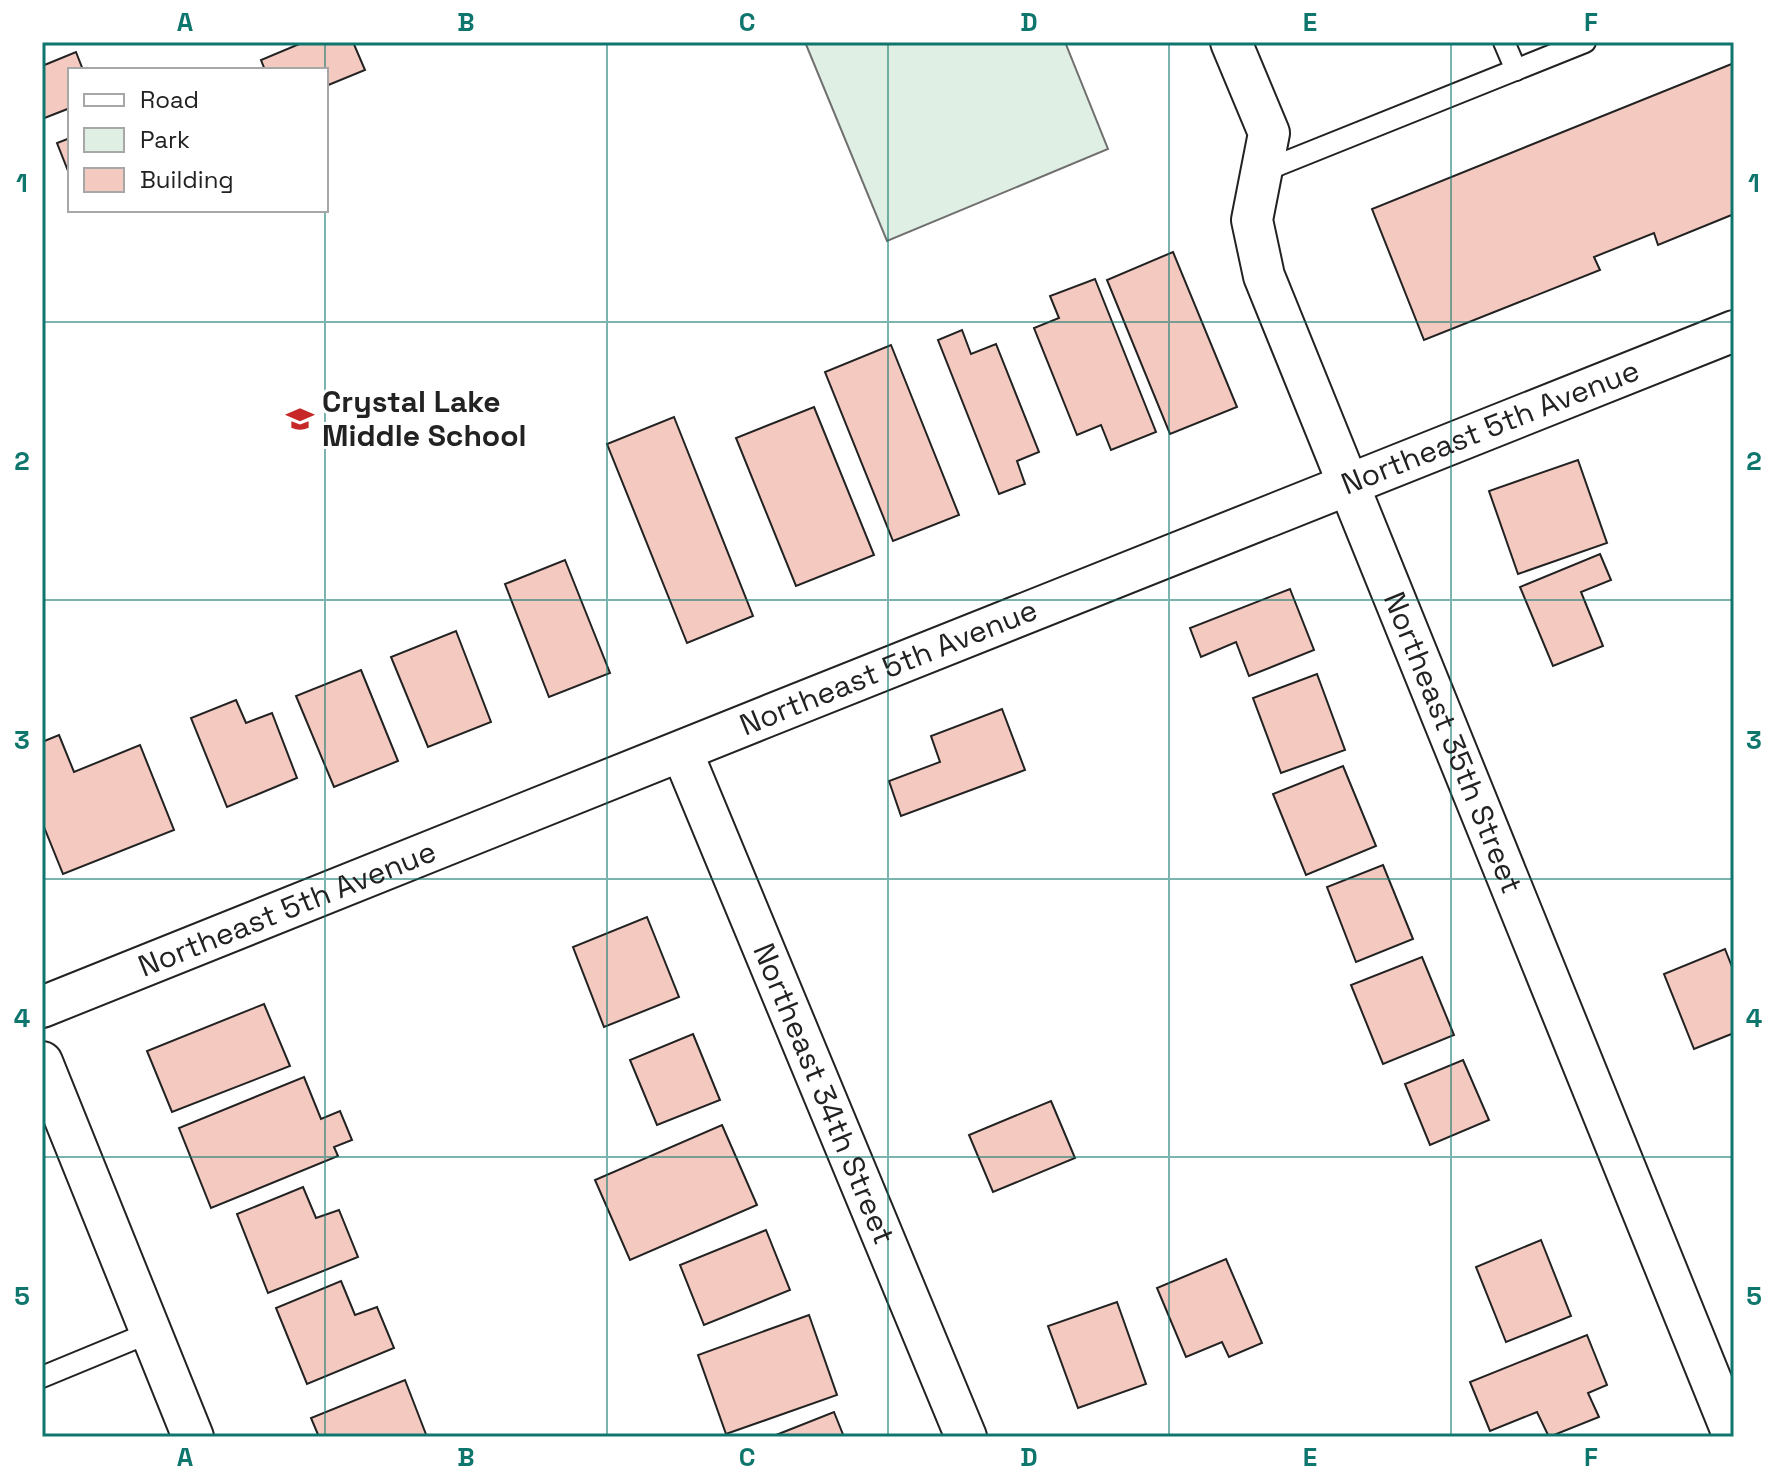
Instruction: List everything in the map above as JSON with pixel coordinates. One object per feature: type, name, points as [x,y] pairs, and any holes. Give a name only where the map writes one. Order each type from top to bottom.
[{"type":"street","name":"Northeast 35th Street","points":[[1231,42],[1269,133],[1252,220],[1264,276],[1734,1437]]},
{"type":"street","name":"Northeast 5th Avenue","points":[[42,1007],[1347,483],[1734,331]]},
{"type":"street","name":"Northeast 34th Street","points":[[682,752],[966,1437]]},
{"type":"street","points":[[42,1062],[193,1437]]},
{"type":"lane","points":[[1504,42],[1516,70]]},
{"type":"lane","points":[[1261,172],[1585,42]]},
{"type":"lane","points":[[42,1377],[151,1332]]},
{"type":"green space","points":[[805,42],[1065,42],[1108,149],[887,241]]},
{"type":"building","points":[[304,42],[353,42],[365,70],[328,85],[328,68],[264,68],[261,60]]},
{"type":"building","points":[[76,52],[82,68],[68,68],[68,109],[42,119],[42,66]]},
{"type":"building","points":[[1734,63],[1734,214],[1658,245],[1654,233],[1594,257],[1600,270],[1424,340],[1372,209]]},
{"type":"building","points":[[68,139],[68,171],[57,143]]},
{"type":"building","points":[[1173,252],[1237,407],[1170,434],[1107,280]]},
{"type":"building","points":[[1095,279],[1156,432],[1111,450],[1101,425],[1077,435],[1034,328],[1059,318],[1050,296]]},
{"type":"building","points":[[962,330],[971,354],[996,344],[1039,452],[1017,461],[1025,484],[999,494],[938,340]]},
{"type":"building","points":[[891,345],[959,515],[893,541],[825,372]]},
{"type":"building","points":[[814,407],[874,555],[796,586],[736,438]]},
{"type":"building","points":[[674,417],[753,616],[687,643],[607,444]]},
{"type":"building","points":[[1578,460],[1607,543],[1518,574],[1489,491]]},
{"type":"building","points":[[1600,554],[1611,580],[1581,592],[1603,646],[1553,666],[1520,587]]},
{"type":"building","points":[[565,560],[610,673],[549,697],[505,584]]},
{"type":"building","points":[[1290,589],[1314,650],[1249,676],[1236,642],[1201,657],[1190,628]]},
{"type":"building","points":[[456,631],[491,722],[428,747],[391,657]]},
{"type":"building","points":[[361,670],[398,761],[334,787],[296,696]]},
{"type":"building","points":[[1317,674],[1345,750],[1281,773],[1253,698]]},
{"type":"building","points":[[236,700],[246,723],[272,713],[297,778],[227,807],[191,718]]},
{"type":"building","points":[[1002,709],[1025,770],[901,816],[889,781],[940,762],[931,736]]},
{"type":"building","points":[[59,735],[74,772],[140,745],[174,830],[63,874],[42,822],[42,742]]},
{"type":"building","points":[[1343,766],[1376,846],[1306,875],[1273,794]]},
{"type":"building","points":[[1383,865],[1413,939],[1356,962],[1327,887]]},
{"type":"building","points":[[647,917],[679,997],[604,1027],[573,947]]},
{"type":"building","points":[[1725,949],[1734,972],[1734,1033],[1694,1049],[1664,974]]},
{"type":"building","points":[[1422,957],[1454,1035],[1383,1064],[1351,985]]},
{"type":"building","points":[[264,1004],[290,1066],[172,1112],[147,1051]]},
{"type":"building","points":[[693,1034],[720,1100],[657,1125],[630,1060]]},
{"type":"building","points":[[1463,1060],[1489,1120],[1430,1145],[1405,1084]]},
{"type":"building","points":[[304,1077],[321,1119],[340,1111],[352,1140],[334,1147],[338,1156],[211,1208],[179,1128]]},
{"type":"building","points":[[1051,1101],[1075,1158],[993,1192],[969,1135]]},
{"type":"building","points":[[722,1125],[757,1205],[630,1260],[595,1180]]},
{"type":"building","points":[[303,1187],[316,1218],[339,1210],[358,1257],[268,1293],[237,1214]]},
{"type":"building","points":[[766,1230],[790,1290],[704,1325],[680,1265]]},
{"type":"building","points":[[1541,1240],[1571,1316],[1506,1342],[1476,1267]]},
{"type":"building","points":[[1226,1259],[1262,1343],[1229,1357],[1222,1342],[1186,1357],[1157,1288]]},
{"type":"building","points":[[341,1281],[355,1315],[377,1307],[394,1348],[307,1384],[276,1308]]},
{"type":"building","points":[[1117,1302],[1146,1384],[1078,1408],[1048,1326]]},
{"type":"building","points":[[809,1315],[837,1395],[726,1434],[698,1355]]},
{"type":"building","points":[[1587,1335],[1607,1385],[1588,1393],[1599,1417],[1549,1437],[1537,1412],[1490,1431],[1470,1382]]},
{"type":"building","points":[[405,1380],[427,1437],[319,1437],[311,1418]]},
{"type":"building","points":[[834,1412],[844,1437],[771,1437]]},
{"type":"place","name":"Crystal Lake Middle School","points":[[300,419]]}]
